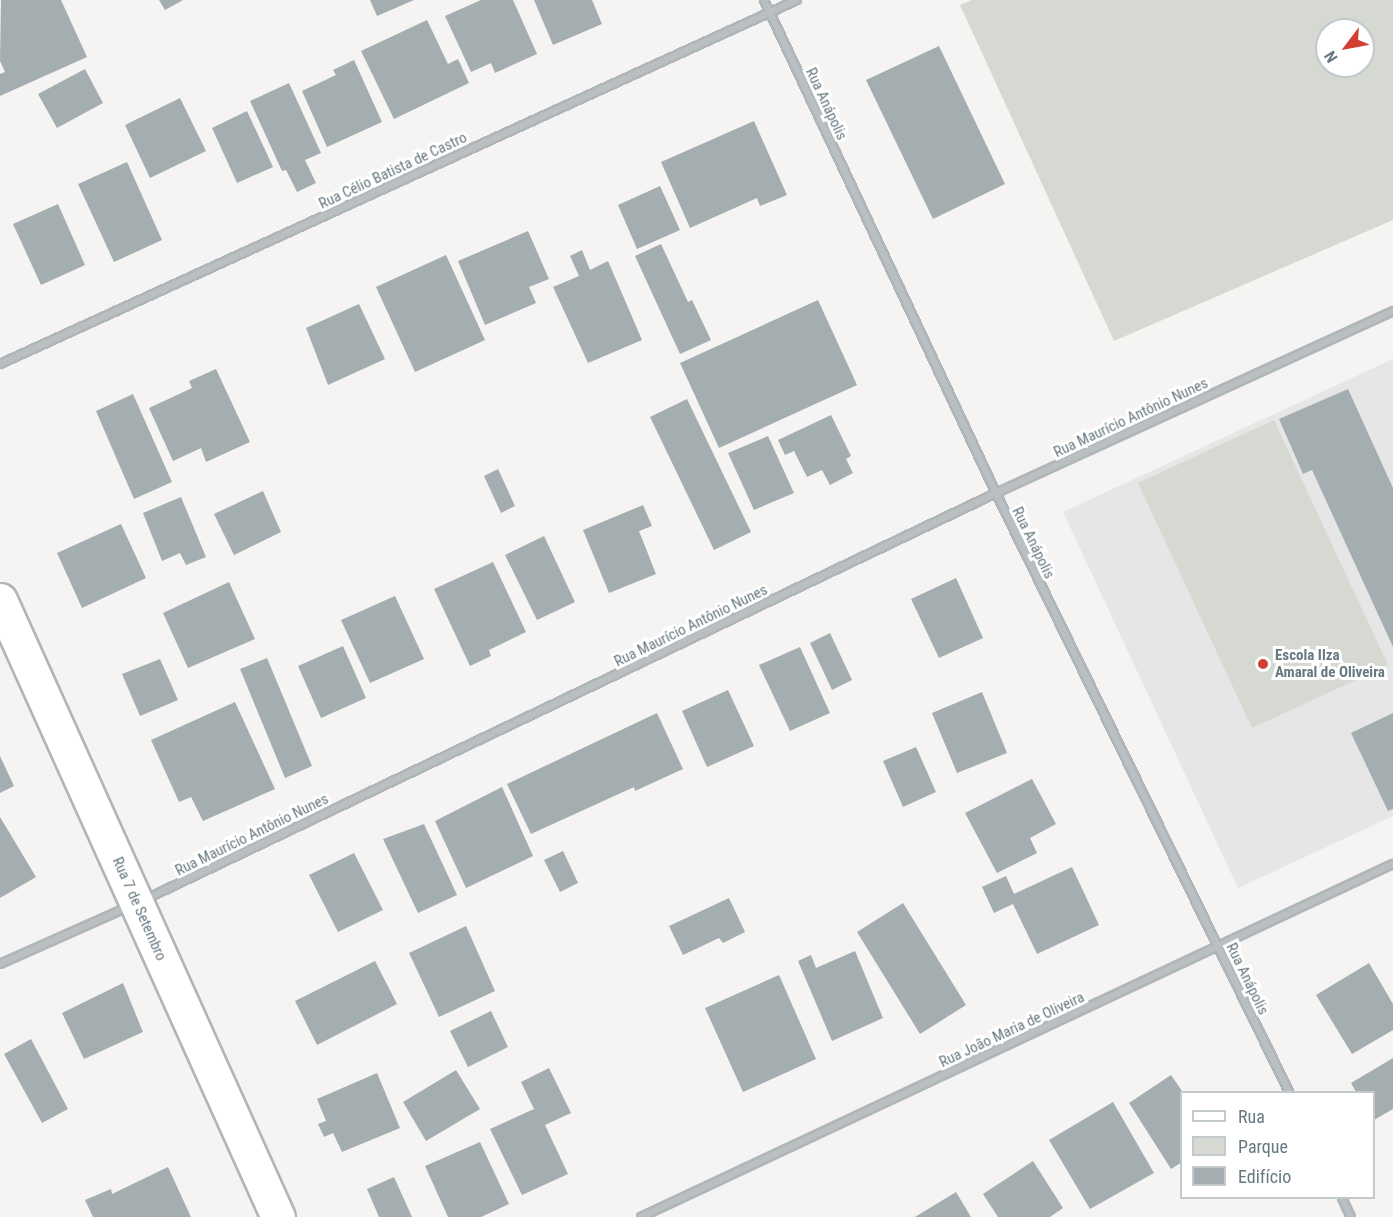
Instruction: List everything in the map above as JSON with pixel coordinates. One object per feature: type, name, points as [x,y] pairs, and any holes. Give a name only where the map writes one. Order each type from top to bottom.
[{"type":"street","name":"Rua Anápolis","points":[[764,0],[996,493],[1289,1091]]},
{"type":"street","name":"Rua Célio Batista de Castro","points":[[0,364],[797,0]]},
{"type":"street","name":"Rua Maurício Antônio Nunes","points":[[0,964],[137,903],[996,493],[1393,311]]},
{"type":"street","name":"Rua 7 de Setembro","points":[[0,600],[278,1217]]},
{"type":"street","name":"Rua João Maria de Oliveira","points":[[642,1217],[1393,864]]},
{"type":"street","points":[[1343,1199],[1351,1217]]},
{"type":"shaded area","name":"Escola Ilza Amaral de Oliveira","points":[[1393,359],[1393,816],[1238,888],[1063,512]]},
{"type":"green space","points":[[972,0],[1393,0],[1393,220],[1114,341],[960,5]]},
{"type":"green space","points":[[1274,420],[1388,665],[1252,728],[1138,483]]},
{"type":"building","points":[[1,0],[61,0],[87,57],[0,96],[0,74],[5,72],[0,61]]},
{"type":"building","points":[[159,0],[183,0],[165,10]]},
{"type":"building","points":[[370,0],[414,0],[377,16]]},
{"type":"building","points":[[481,0],[513,0],[537,54],[495,73],[491,63],[471,72],[445,16]]},
{"type":"building","points":[[534,0],[592,0],[602,24],[553,45]]},
{"type":"building","points":[[427,20],[448,64],[458,59],[469,83],[394,119],[361,51]]},
{"type":"building","points":[[939,46],[1005,184],[933,219],[866,80]]},
{"type":"building","points":[[354,60],[382,122],[327,147],[302,91],[336,75],[333,70]]},
{"type":"building","points":[[85,69],[103,103],[57,128],[38,94]]},
{"type":"building","points":[[289,83],[321,153],[305,160],[316,183],[297,192],[286,170],[282,171],[250,101]]},
{"type":"building","points":[[180,98],[206,151],[150,178],[125,125]]},
{"type":"building","points":[[247,111],[273,167],[237,183],[212,128]]},
{"type":"building","points":[[754,121],[787,195],[760,206],[757,198],[690,228],[661,162]]},
{"type":"building","points":[[127,162],[162,240],[114,262],[78,184]]},
{"type":"building","points":[[660,186],[680,230],[637,249],[618,205]]},
{"type":"building","points":[[58,204],[85,265],[41,285],[13,224]]},
{"type":"building","points":[[528,231],[549,279],[529,287],[536,303],[485,325],[458,261]]},
{"type":"building","points":[[661,244],[688,302],[692,300],[711,340],[680,354],[635,256]]},
{"type":"building","points":[[582,250],[590,270],[608,261],[642,340],[588,363],[553,287],[579,276],[570,256]]},
{"type":"building","points":[[446,255],[485,340],[415,372],[376,287]]},
{"type":"building","points":[[818,300],[857,385],[719,448],[680,363]]},
{"type":"building","points":[[359,304],[385,359],[328,385],[306,328]]},
{"type":"building","points":[[216,369],[250,442],[206,462],[201,448],[173,461],[149,408],[192,388],[189,381]]},
{"type":"building","points":[[1348,389],[1393,488],[1393,647],[1312,470],[1303,474],[1279,419]]},
{"type":"building","points":[[133,394],[172,482],[134,499],[96,411]]},
{"type":"building","points":[[687,399],[751,532],[714,550],[650,417]]},
{"type":"building","points":[[831,415],[851,456],[846,459],[853,473],[830,485],[822,470],[807,477],[794,451],[785,455],[778,440]]},
{"type":"building","points":[[768,436],[794,493],[754,510],[728,453]]},
{"type":"building","points":[[498,469],[515,506],[501,513],[484,476]]},
{"type":"building","points":[[263,491],[281,532],[234,555],[214,514]]},
{"type":"building","points":[[181,497],[206,557],[186,565],[180,553],[162,561],[143,513]]},
{"type":"building","points":[[643,505],[652,526],[639,531],[656,574],[609,593],[583,530]]},
{"type":"building","points":[[121,524],[146,578],[82,608],[57,553]]},
{"type":"building","points":[[544,536],[575,602],[537,620],[505,555]]},
{"type":"building","points":[[493,562],[526,632],[489,650],[491,656],[470,666],[434,589]]},
{"type":"building","points":[[956,578],[983,638],[939,658],[911,599]]},
{"type":"building","points":[[229,582],[255,639],[188,668],[163,613]]},
{"type":"building","points":[[395,596],[424,659],[370,683],[341,620]]},
{"type":"building","points":[[830,633],[852,680],[832,690],[810,643]]},
{"type":"building","points":[[343,646],[366,698],[321,718],[298,666]]},
{"type":"building","points":[[800,647],[830,713],[790,731],[759,665]]},
{"type":"building","points":[[267,658],[312,766],[285,778],[240,669]]},
{"type":"building","points":[[160,659],[178,700],[140,716],[122,674]]},
{"type":"building","points":[[728,690],[754,746],[707,767],[682,711]]},
{"type":"building","points":[[982,692],[1007,753],[957,773],[932,713]]},
{"type":"building","points":[[235,702],[275,789],[203,821],[191,797],[179,802],[151,740]]},
{"type":"building","points":[[657,713],[683,769],[635,791],[634,787],[531,834],[507,784]]},
{"type":"building","points":[[1393,713],[1393,809],[1388,811],[1351,733]]},
{"type":"building","points":[[916,747],[936,792],[903,807],[883,761]]},
{"type":"building","points":[[0,756],[14,786],[0,793]]},
{"type":"building","points":[[1032,779],[1056,824],[1030,838],[1037,853],[997,873],[965,813]]},
{"type":"building","points":[[502,787],[533,856],[466,888],[435,821]]},
{"type":"building","points":[[0,817],[36,877],[0,898]]},
{"type":"building","points":[[424,824],[457,895],[418,913],[383,839]]},
{"type":"building","points":[[563,851],[578,883],[560,892],[544,860]]},
{"type":"building","points":[[354,853],[383,910],[338,932],[309,875]]},
{"type":"building","points":[[1072,867],[1099,925],[1037,954],[1013,904],[994,913],[982,887],[1006,876],[1014,894]]},
{"type":"building","points":[[729,898],[745,932],[723,943],[719,938],[683,955],[669,926]]},
{"type":"building","points":[[903,903],[966,1005],[920,1034],[857,932]]},
{"type":"building","points":[[466,926],[495,991],[439,1017],[409,953]]},
{"type":"building","points":[[855,951],[883,1018],[832,1041],[798,961],[811,955],[816,968]]},
{"type":"building","points":[[375,961],[397,1004],[317,1045],[295,1001]]},
{"type":"building","points":[[1369,963],[1393,1004],[1393,1030],[1352,1054],[1316,995]]},
{"type":"building","points":[[779,975],[816,1059],[743,1092],[705,1008]]},
{"type":"building","points":[[123,983],[143,1032],[84,1059],[62,1013]]},
{"type":"building","points":[[491,1011],[508,1047],[468,1067],[450,1031]]},
{"type":"building","points":[[31,1039],[68,1109],[42,1123],[4,1054]]},
{"type":"building","points":[[1393,1058],[1393,1109],[1375,1119],[1375,1091],[1355,1091],[1351,1083]]},
{"type":"building","points":[[549,1068],[571,1113],[545,1125],[568,1174],[522,1195],[490,1129],[534,1109],[521,1082]]},
{"type":"building","points":[[456,1070],[480,1109],[426,1141],[403,1102]]},
{"type":"building","points":[[377,1073],[400,1128],[342,1152],[333,1133],[324,1137],[318,1124],[326,1121],[317,1099]]},
{"type":"building","points":[[1171,1075],[1182,1091],[1180,1091],[1180,1163],[1171,1169],[1129,1103]]},
{"type":"building","points":[[1113,1102],[1154,1173],[1090,1209],[1049,1140]]},
{"type":"building","points":[[480,1142],[509,1204],[481,1217],[448,1217],[425,1166]]},
{"type":"building","points":[[1033,1161],[1063,1208],[1050,1217],[998,1217],[983,1194]]},
{"type":"building","points":[[168,1167],[191,1217],[93,1217],[85,1200],[111,1189],[112,1194]]},
{"type":"building","points":[[394,1177],[412,1217],[379,1217],[367,1189]]},
{"type":"building","points":[[956,1192],[971,1217],[915,1217]]},
{"type":"place","name":"Escola Ilza Amaral de Oliveira","points":[[1263,664]]}]
